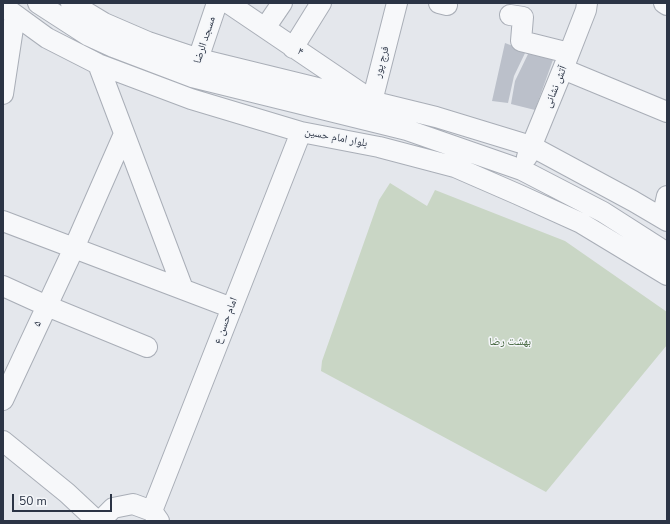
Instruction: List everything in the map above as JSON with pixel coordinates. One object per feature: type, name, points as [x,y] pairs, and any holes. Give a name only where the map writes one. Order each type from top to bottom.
[{"type":"street","name":"بلوار امام حسین","points":[[38,3],[89,36],[113,48],[192,77],[417,133],[522,170],[604,212],[667,253]]},
{"type":"street","points":[[71,3],[112,26],[148,42],[199,59],[372,100],[436,117],[531,146],[665,220],[667,196]]},
{"type":"street","name":"مسجد الرضا","points":[[192,77],[217,3]]},
{"type":"street","name":"۴","points":[[228,3],[372,100]]},
{"type":"street","points":[[265,28],[282,3]]},
{"type":"street","points":[[293,48],[321,3]]},
{"type":"street","name":"فرج پور","points":[[367,120],[398,3]]},
{"type":"street","name":"آتش نشانی","points":[[522,170],[586,10],[587,3]]},
{"type":"street","name":"بلوار امام حسین","points":[[9,10],[47,38],[98,64],[191,99],[301,132],[379,147],[454,167],[574,220],[667,275]]},
{"type":"street","points":[[3,94],[9,10]]},
{"type":"street","points":[[510,14],[523,16],[521,41],[566,61],[667,112]]},
{"type":"street","points":[[98,64],[183,289]]},
{"type":"street","name":"امام حسن ع","points":[[155,516],[232,308],[301,132]]},
{"type":"street","points":[[412,156],[417,133]]},
{"type":"street","name":"۵","points":[[3,400],[74,248],[124,134]]},
{"type":"street","points":[[3,221],[232,308]]},
{"type":"street","points":[[3,286],[47,306],[147,347]]},
{"type":"street","points":[[3,441],[67,493],[96,521]]},
{"type":"street","points":[[100,521],[113,508],[133,504],[155,516]]},
{"type":"green space","name":"بهشت رضا","points":[[390,183],[427,206],[435,190],[565,241],[667,312],[667,345],[546,492],[321,371],[322,361],[379,200]]},
{"type":"building","points":[[505,43],[526,51],[514,76],[508,103],[492,101]]},
{"type":"building","points":[[529,52],[554,57],[535,110],[511,104],[515,81]]}]
